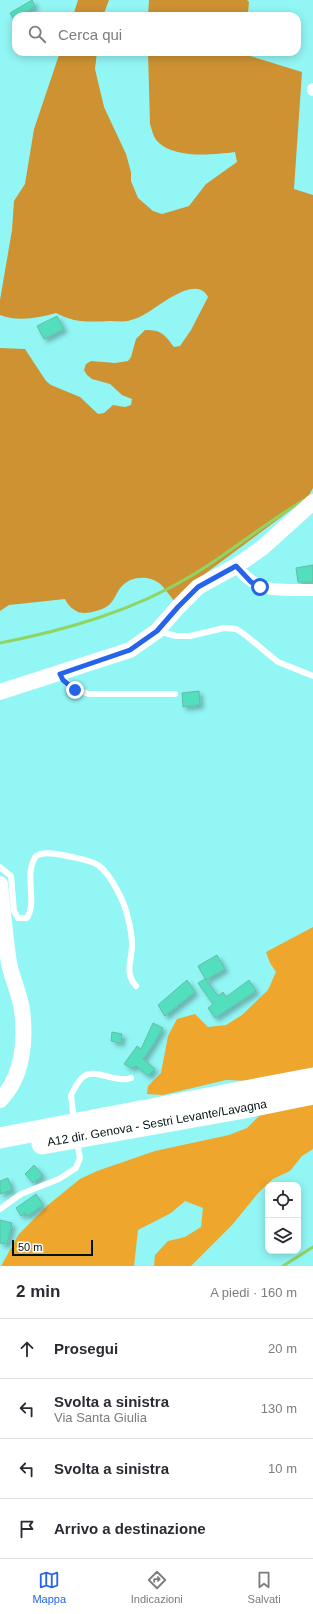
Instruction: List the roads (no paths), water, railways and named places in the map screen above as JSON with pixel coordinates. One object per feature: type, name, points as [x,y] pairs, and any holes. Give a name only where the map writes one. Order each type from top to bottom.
[{"type":"highway","points":[[0,1138],[243,1100],[313,1078]]},
{"type":"highway","name":"A12 dir. Genova - Sestri Levante/Lavagna","points":[[0,1152],[243,1100],[313,1094]]},
{"type":"street","points":[[0,692],[60,674],[130,650],[157,631],[198,587],[236,566],[262,548],[313,502]]},
{"type":"street","points":[[236,566],[251,582],[260,587],[313,590]]},
{"type":"street","points":[[0,884],[9,963],[22,1010],[23,1045],[18,1071],[7,1093],[0,1100]]},
{"type":"lane","points":[[157,631],[176,636],[190,636],[224,628],[236,629],[278,662],[313,676]]},
{"type":"lane","points":[[60,674],[68,685],[75,690],[89,694],[175,694]]},
{"type":"lane","points":[[0,867],[11,876],[14,911],[18,918],[22,919],[27,918],[31,910],[30,868],[36,856],[44,853],[61,855],[89,861],[99,866],[121,897],[128,917],[132,945],[129,971],[130,979],[136,986]]},
{"type":"lane","points":[[0,1209],[21,1194],[59,1179],[76,1168],[80,1158],[71,1104],[71,1095],[84,1076],[90,1072],[124,1081],[131,1078]]},
{"type":"waterway","points":[[0,643],[50,632],[98,618],[146,599],[191,576],[220,558],[275,518],[304,500]]},
{"type":"waterway","points":[[283,1266],[313,1247]]}]
